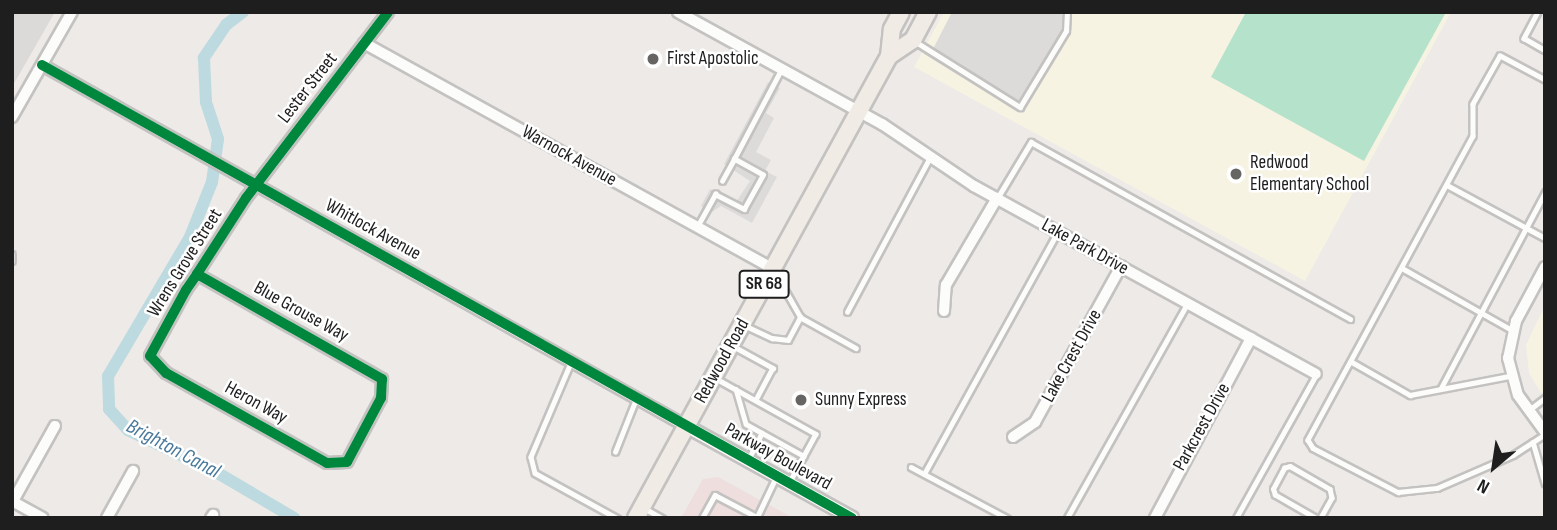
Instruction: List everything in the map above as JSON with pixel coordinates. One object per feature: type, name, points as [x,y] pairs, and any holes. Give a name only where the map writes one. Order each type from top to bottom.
[{"type":"main road","name":"Redwood Road","points":[[639,512],[889,56],[892,29],[901,12]]},
{"type":"main road","name":"Redwood Road","points":[[889,56],[913,40],[928,12]]},
{"type":"street","points":[[12,117],[72,12]]},
{"type":"street","name":"Lester Street","points":[[255,185],[388,12]]},
{"type":"street","name":"Lake Park Drive","points":[[678,12],[859,112],[997,198],[1316,374]]},
{"type":"street","name":"Warnock Avenue","points":[[364,43],[773,269]]},
{"type":"street","name":"Whitlock Avenue","points":[[42,65],[686,426]]},
{"type":"street","name":"Wrens Grove Street","points":[[151,361],[153,346],[255,185]]},
{"type":"street","points":[[944,311],[946,285],[997,198]]},
{"type":"street","name":"Lake Crest Drive","points":[[1013,437],[1035,422],[1121,267]]},
{"type":"street","points":[[1545,267],[1513,330],[1510,376],[1528,410],[1545,433]]},
{"type":"street","name":"Blue Grouse Way","points":[[197,274],[374,372],[385,384],[347,462]]},
{"type":"street","name":"Parkcrest Drive","points":[[1155,518],[1251,338]]},
{"type":"street","name":"Heron Way","points":[[151,361],[327,463],[347,462]]},
{"type":"street","points":[[43,518],[13,501],[55,426]]},
{"type":"street","name":"Parkway Boulevard","points":[[686,426],[852,518]]},
{"type":"street","points":[[107,518],[134,471]]},
{"type":"lane","points":[[913,40],[1020,107],[1066,31],[1067,12]]},
{"type":"lane","points":[[1538,12],[1524,38],[1545,50]]},
{"type":"lane","points":[[1545,80],[1500,56],[1473,104],[1473,136],[1308,440],[1313,448],[1398,492],[1437,488],[1533,442],[1545,433]]},
{"type":"lane","points":[[722,181],[782,69]]},
{"type":"lane","points":[[997,198],[1031,142],[1350,318]]},
{"type":"lane","points":[[847,312],[930,156]]},
{"type":"lane","points":[[697,227],[716,192],[744,209],[762,175],[734,159]]},
{"type":"lane","points":[[1447,184],[1545,238]]},
{"type":"lane","points":[[1441,388],[1545,192]]},
{"type":"lane","points":[[924,474],[1058,232]]},
{"type":"lane","points":[[12,254],[12,261]]},
{"type":"lane","points":[[1402,268],[1513,330]]},
{"type":"lane","points":[[773,269],[800,317],[856,348]]},
{"type":"lane","points":[[1067,518],[1188,303]]},
{"type":"lane","points":[[742,325],[772,338],[788,340],[800,317]]},
{"type":"lane","points":[[731,345],[773,368],[756,401]]},
{"type":"lane","points":[[571,362],[531,457],[535,473],[617,518]]},
{"type":"lane","points":[[1352,362],[1410,395],[1510,376]]},
{"type":"lane","points":[[1236,518],[1316,374]]},
{"type":"lane","points":[[713,377],[816,434],[789,484]]},
{"type":"lane","points":[[736,389],[746,424],[804,456]]},
{"type":"lane","points":[[615,452],[636,398]]},
{"type":"lane","points":[[1528,410],[1545,398]]},
{"type":"lane","points":[[747,460],[762,433]]},
{"type":"lane","points":[[1533,442],[1545,483]]},
{"type":"lane","points":[[1315,518],[1275,495],[1273,489],[1284,468],[1290,466],[1330,489],[1332,498],[1321,518]]},
{"type":"lane","points":[[911,467],[1007,518]]},
{"type":"lane","points":[[702,518],[715,495],[756,517],[776,477]]},
{"type":"lane","points":[[639,512],[662,518]]},
{"type":"shaded area","points":[[12,12],[55,12],[12,87]]},
{"type":"shaded area","name":"Redwood Elementary School","points":[[944,12],[1451,12],[1305,281],[914,67]]},
{"type":"shaded area","points":[[952,12],[1067,12],[1066,31],[1013,108],[924,54],[934,47]]},
{"type":"shaded area","points":[[768,82],[780,88],[766,113],[774,118],[756,152],[771,160],[765,171],[777,177],[752,223],[721,206],[712,212],[701,206],[710,189],[736,202],[750,181],[724,164]]},
{"type":"shaded area","points":[[1545,305],[1545,391],[1541,393],[1529,373],[1526,345]]},
{"type":"shaded area","points":[[718,477],[793,518],[681,518],[703,479]]},
{"type":"green space","points":[[1246,12],[1446,12],[1364,161],[1211,77]]},
{"type":"waterway","name":"Brighton Canal","points":[[243,12],[226,25],[204,58],[206,102],[218,139],[212,182],[190,237],[108,376],[109,409],[128,430],[216,472],[294,518]]},
{"type":"cycle path","points":[[197,274],[382,379],[381,398],[347,462],[327,463],[166,373],[150,356],[186,290],[246,198],[388,12]]},
{"type":"cycle path","points":[[42,65],[852,518]]},
{"type":"place","name":"First Apostolic","points":[[653,59]]},
{"type":"place","name":"Redwood Elementary School","points":[[1236,174]]},
{"type":"place","name":"Sunny Express","points":[[801,400]]}]
